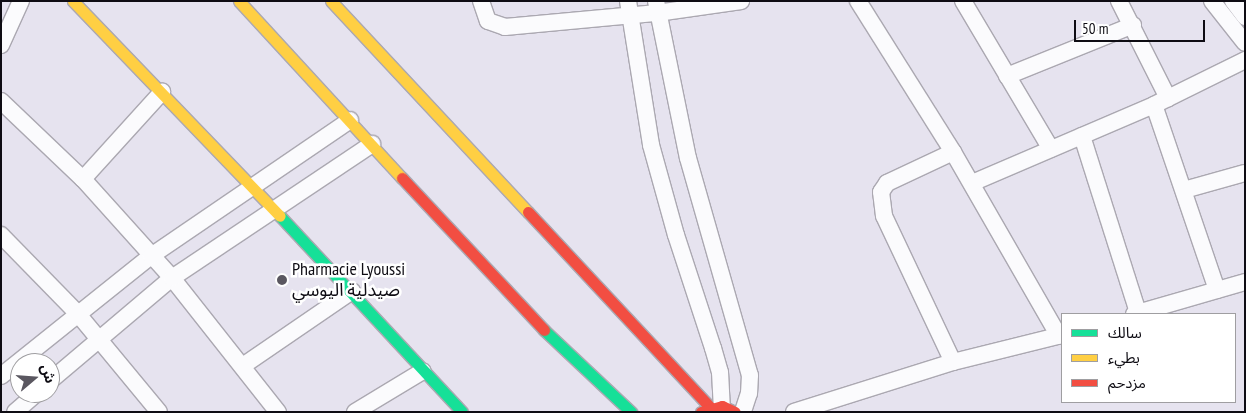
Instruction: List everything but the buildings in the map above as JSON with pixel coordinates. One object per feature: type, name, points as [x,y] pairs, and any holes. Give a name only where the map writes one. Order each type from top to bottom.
[{"type":"street","points":[[1,45],[21,1]]},
{"type":"street","points":[[73,1],[162,92],[272,211],[352,291],[462,412]]},
{"type":"street","points":[[239,1],[550,337],[631,412]]},
{"type":"street","points":[[331,1],[717,409]]},
{"type":"street","points":[[480,1],[488,21],[505,27],[628,8],[741,1]]},
{"type":"street","points":[[794,412],[953,362],[1061,335],[972,183],[858,1]]},
{"type":"street","points":[[963,1],[1051,149]]},
{"type":"street","points":[[1119,1],[1133,25],[1161,101],[1184,190],[1217,290]]},
{"type":"street","points":[[1212,1],[1245,43]]},
{"type":"street","points":[[1233,1],[1245,18]]},
{"type":"street","points":[[657,7],[688,158],[750,375],[749,392],[743,412]]},
{"type":"street","points":[[628,8],[651,145],[676,235],[720,372],[717,409]]},
{"type":"street","points":[[1007,76],[1133,25]]},
{"type":"street","points":[[972,183],[1161,101],[1245,60]]},
{"type":"street","points":[[83,179],[162,92]]},
{"type":"street","points":[[1,101],[83,179],[172,278],[244,365],[278,412]]},
{"type":"street","points":[[1,376],[151,256],[350,120]]},
{"type":"street","points":[[1082,136],[1136,313]]},
{"type":"street","points":[[60,372],[98,338],[172,278],[372,144]]},
{"type":"street","points":[[953,152],[886,183],[881,192],[884,216],[953,362]]},
{"type":"street","points":[[1184,190],[1245,173]]},
{"type":"street","points":[[1,236],[78,314],[158,412]]},
{"type":"street","points":[[1139,313],[1245,282]]},
{"type":"street","points":[[244,365],[352,291]]},
{"type":"street","points":[[355,412],[423,371]]},
{"type":"street","points":[[16,412],[26,403]]},
{"type":"traffic: fast","points":[[280,216],[462,412]]},
{"type":"traffic: fast","points":[[544,330],[631,412]]},
{"type":"traffic: slow","points":[[73,1],[280,216]]},
{"type":"traffic: slow","points":[[239,1],[402,178]]},
{"type":"traffic: slow","points":[[331,1],[528,212]]},
{"type":"traffic: jam","points":[[402,178],[544,330]]},
{"type":"traffic: jam","points":[[528,212],[710,407]]},
{"type":"traffic: jam","points":[[701,412],[722,406],[735,412]]},
{"type":"place","name":"Pharmacie Lyoussi صيدلية اليوسي","points":[[282,280]]}]
